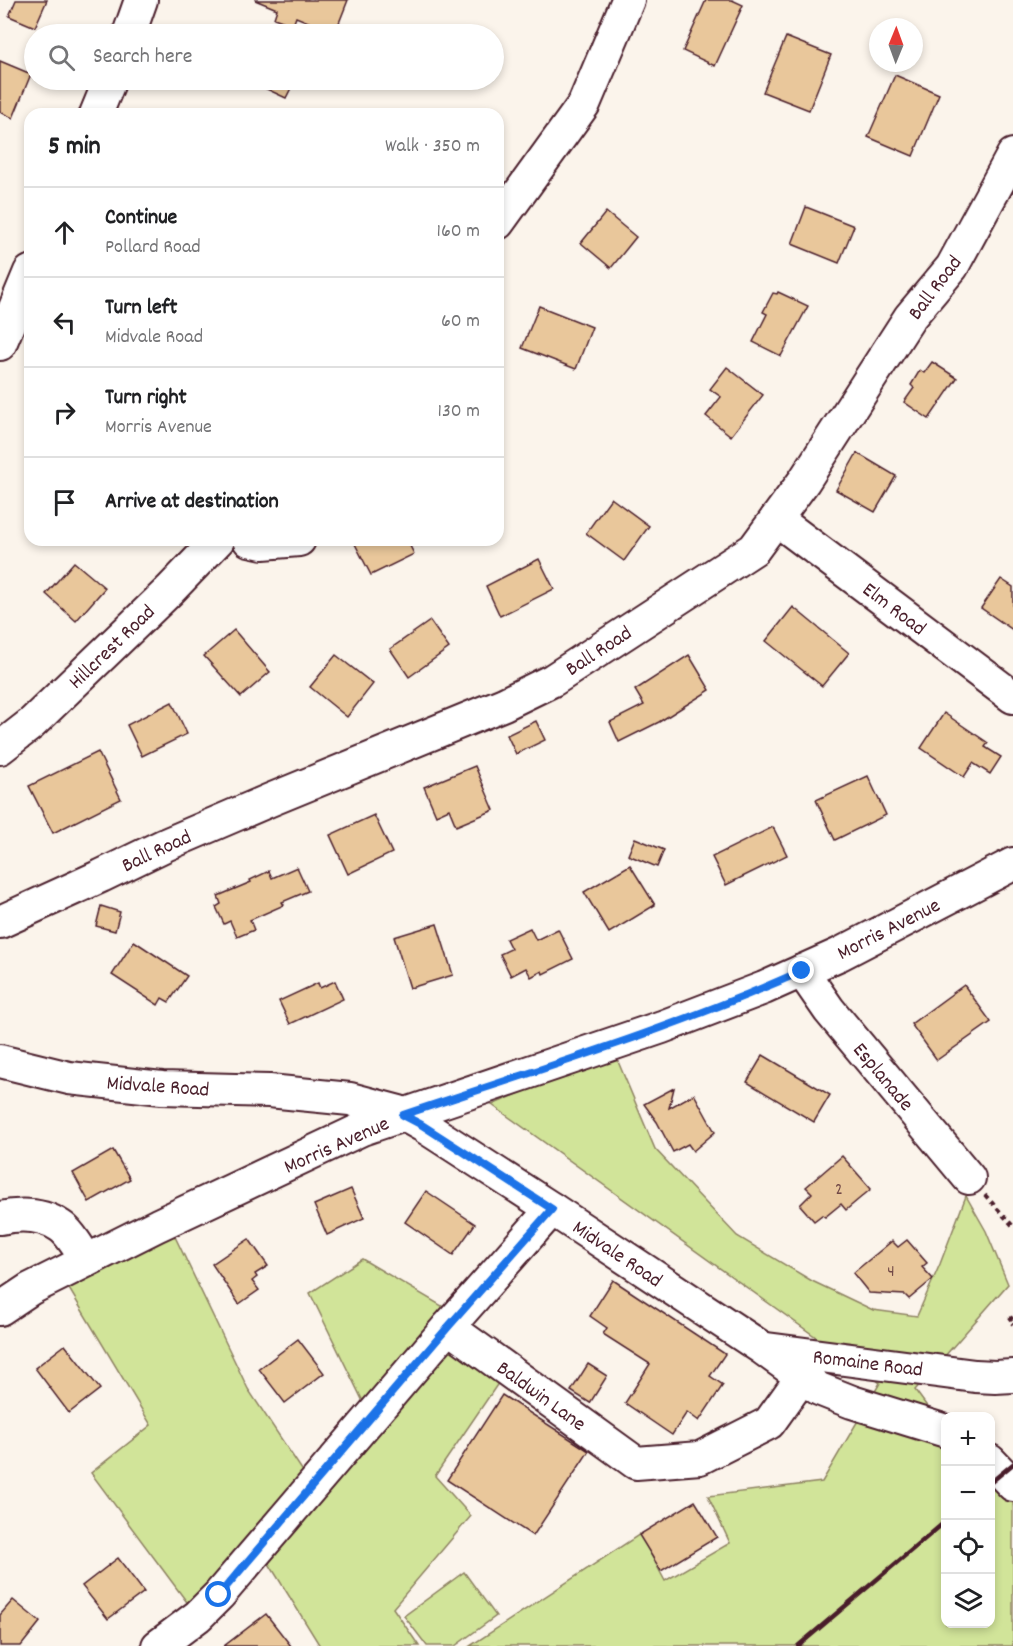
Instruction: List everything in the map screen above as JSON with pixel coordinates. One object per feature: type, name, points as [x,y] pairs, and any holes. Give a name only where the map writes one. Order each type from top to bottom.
[{"type":"street","points":[[133,24],[141,0]]},
{"type":"street","points":[[504,216],[584,104],[628,0]]},
{"type":"street","points":[[98,108],[106,90]]},
{"type":"street","name":"Ball Road","points":[[0,922],[165,845],[504,704],[553,680],[754,549],[804,481],[910,317],[952,267],[1013,155]]},
{"type":"street","points":[[0,344],[24,286]]},
{"type":"street","name":"Elm Road","points":[[776,519],[1013,696]]},
{"type":"street","name":"Hillcrest Road","points":[[0,748],[31,724],[212,546]]},
{"type":"street","name":"Morris Avenue","points":[[0,1309],[30,1289],[87,1260],[362,1129],[662,1027],[764,988],[840,954],[1013,864]]},
{"type":"street","name":"Esplanade","points":[[802,971],[829,1010],[969,1178]]},
{"type":"street","name":"Midvale Road","points":[[0,1060],[69,1078],[162,1088],[269,1091],[350,1099],[403,1115],[552,1209],[762,1348],[819,1389],[941,1430]]},
{"type":"street","points":[[158,1646],[198,1616],[219,1595],[552,1209]]},
{"type":"street","points":[[0,1218],[16,1215],[42,1218],[62,1227],[87,1260]]},
{"type":"street","name":"Baldwin Lane","points":[[448,1327],[636,1463]]},
{"type":"street","name":"Romaine Road","points":[[762,1348],[975,1376],[1013,1376]]},
{"type":"street","name":"Romaine Road","points":[[636,1463],[700,1458],[769,1423],[802,1377]]},
{"type":"street","points":[[995,1466],[1013,1485]]},
{"type":"path","points":[[969,1178],[1013,1226]]},
{"type":"path","points":[[1013,1317],[1009,1320],[1013,1324]]},
{"type":"green space","points":[[614,1052],[655,1149],[737,1236],[812,1281],[873,1310],[917,1316],[966,1196],[986,1231],[1008,1284],[915,1390],[941,1426],[941,1628],[995,1628],[995,1481],[1013,1488],[1013,1646],[470,1646],[640,1534],[665,1581],[730,1543],[708,1496],[822,1482],[880,1383],[492,1105]]},
{"type":"green space","points":[[167,1220],[248,1389],[314,1488],[372,1420],[310,1293],[362,1259],[464,1319],[501,1379],[435,1476],[471,1516],[393,1608],[419,1646],[320,1646],[260,1549],[198,1617],[91,1473],[151,1425],[62,1277]]},
{"type":"green space","points":[[464,1572],[496,1616],[455,1646],[427,1646],[404,1616]]},
{"type":"building","points":[[16,0],[47,0],[36,24],[28,24],[9,16]]},
{"type":"building","points":[[255,0],[348,0],[339,24],[313,24],[296,17],[293,24],[290,24],[274,18],[277,9]]},
{"type":"building","points":[[706,0],[732,0],[743,5],[715,66],[683,51]]},
{"type":"building","points":[[786,37],[831,55],[809,110],[763,92]]},
{"type":"building","points":[[0,61],[24,71],[24,90],[13,118],[0,112]]},
{"type":"building","points":[[895,75],[939,94],[913,156],[868,137]]},
{"type":"building","points":[[269,90],[290,90],[286,98]]},
{"type":"building","points":[[806,207],[854,226],[839,263],[792,244]]},
{"type":"building","points":[[606,212],[636,237],[611,268],[581,243]]},
{"type":"building","points":[[778,292],[808,306],[781,356],[753,342],[767,314],[763,312],[773,293]]},
{"type":"building","points":[[539,306],[592,327],[576,369],[522,348]]},
{"type":"building","points":[[932,362],[957,378],[929,419],[904,402],[914,388],[911,385],[920,370],[924,373]]},
{"type":"building","points":[[727,367],[763,395],[731,436],[706,416],[721,397],[710,389]]},
{"type":"building","points":[[857,453],[896,476],[875,512],[836,490]]},
{"type":"building","points":[[611,498],[649,526],[624,561],[586,533]]},
{"type":"building","points":[[356,546],[410,546],[414,554],[371,575]]},
{"type":"building","points":[[539,559],[554,589],[500,616],[486,586]]},
{"type":"building","points":[[74,562],[105,588],[76,621],[46,594]]},
{"type":"building","points":[[1001,579],[1013,587],[1013,630],[981,608]]},
{"type":"building","points":[[793,607],[849,653],[822,686],[766,641]]},
{"type":"building","points":[[430,621],[449,648],[409,677],[390,649]]},
{"type":"building","points":[[234,630],[270,672],[241,697],[204,656]]},
{"type":"building","points":[[336,655],[373,684],[347,717],[310,687]]},
{"type":"building","points":[[689,655],[710,690],[659,722],[619,742],[610,722],[644,705],[635,690]]},
{"type":"building","points":[[172,702],[187,734],[142,756],[127,725]]},
{"type":"building","points":[[944,713],[988,743],[985,747],[1001,757],[990,774],[973,763],[964,777],[921,748]]},
{"type":"building","points":[[536,721],[545,740],[516,754],[507,735]]},
{"type":"building","points":[[98,752],[121,799],[53,833],[29,786]]},
{"type":"building","points":[[475,766],[494,810],[456,826],[449,809],[436,815],[424,787]]},
{"type":"building","points":[[868,776],[886,815],[835,840],[816,800]]},
{"type":"building","points":[[374,815],[392,853],[348,874],[330,835]]},
{"type":"building","points":[[773,827],[787,855],[726,885],[712,857]]},
{"type":"building","points":[[635,838],[664,850],[657,867],[628,855]]},
{"type":"building","points":[[630,865],[655,905],[609,933],[584,892]]},
{"type":"building","points":[[297,867],[308,891],[250,920],[254,930],[237,937],[230,921],[224,924],[216,907],[221,904],[218,896],[251,882],[250,880],[269,871],[272,878]]},
{"type":"building","points":[[101,906],[120,912],[115,931],[96,926]]},
{"type":"building","points":[[437,924],[453,975],[410,988],[394,937]]},
{"type":"building","points":[[530,928],[536,940],[558,929],[573,959],[543,974],[542,971],[531,977],[526,968],[511,976],[500,954],[511,949],[506,939]]},
{"type":"building","points":[[134,941],[187,976],[169,1002],[162,998],[158,1005],[112,975]]},
{"type":"building","points":[[335,981],[343,999],[290,1024],[279,1001],[318,983],[320,988]]},
{"type":"building","points":[[964,985],[991,1022],[937,1060],[911,1024]]},
{"type":"building","points":[[763,1055],[830,1095],[814,1122],[747,1082]]},
{"type":"building","points":[[674,1088],[669,1108],[694,1094],[715,1132],[693,1151],[688,1144],[673,1152],[657,1122],[644,1104]]},
{"type":"building","points":[[113,1150],[130,1179],[89,1202],[73,1173]]},
{"type":"building","points":[[842,1156],[871,1189],[846,1210],[841,1204],[825,1217],[822,1215],[814,1221],[800,1205],[812,1193],[806,1187]]},
{"type":"building","points":[[351,1189],[364,1218],[327,1235],[314,1205]]},
{"type":"building","points":[[426,1191],[475,1224],[453,1255],[405,1222]]},
{"type":"building","points":[[249,1239],[268,1266],[255,1274],[257,1277],[252,1281],[259,1290],[239,1304],[212,1264]]},
{"type":"building","points":[[907,1240],[927,1263],[922,1267],[933,1279],[909,1299],[905,1295],[869,1293],[853,1273],[892,1241],[898,1247]]},
{"type":"building","points":[[613,1280],[725,1354],[710,1376],[723,1385],[699,1421],[687,1412],[672,1435],[625,1403],[650,1364],[603,1334],[607,1328],[590,1316]]},
{"type":"building","points":[[298,1339],[324,1373],[285,1403],[259,1369]]},
{"type":"building","points":[[65,1345],[100,1389],[69,1413],[35,1368]]},
{"type":"building","points":[[588,1364],[607,1376],[590,1403],[571,1391]]},
{"type":"building","points":[[502,1395],[589,1451],[533,1536],[447,1480]]},
{"type":"building","points":[[695,1501],[717,1537],[661,1571],[639,1535]]},
{"type":"building","points":[[118,1558],[144,1592],[108,1619],[82,1586]]},
{"type":"building","points":[[13,1600],[40,1622],[21,1646],[0,1646],[0,1615]]},
{"type":"building","points":[[266,1614],[291,1646],[224,1646]]},
{"type":"railway","points":[[995,1479],[1013,1464]]},
{"type":"railway","points":[[798,1646],[941,1525]]},
{"type":"route","points":[[219,1595],[552,1209],[403,1115],[662,1027],[802,971]]}]
